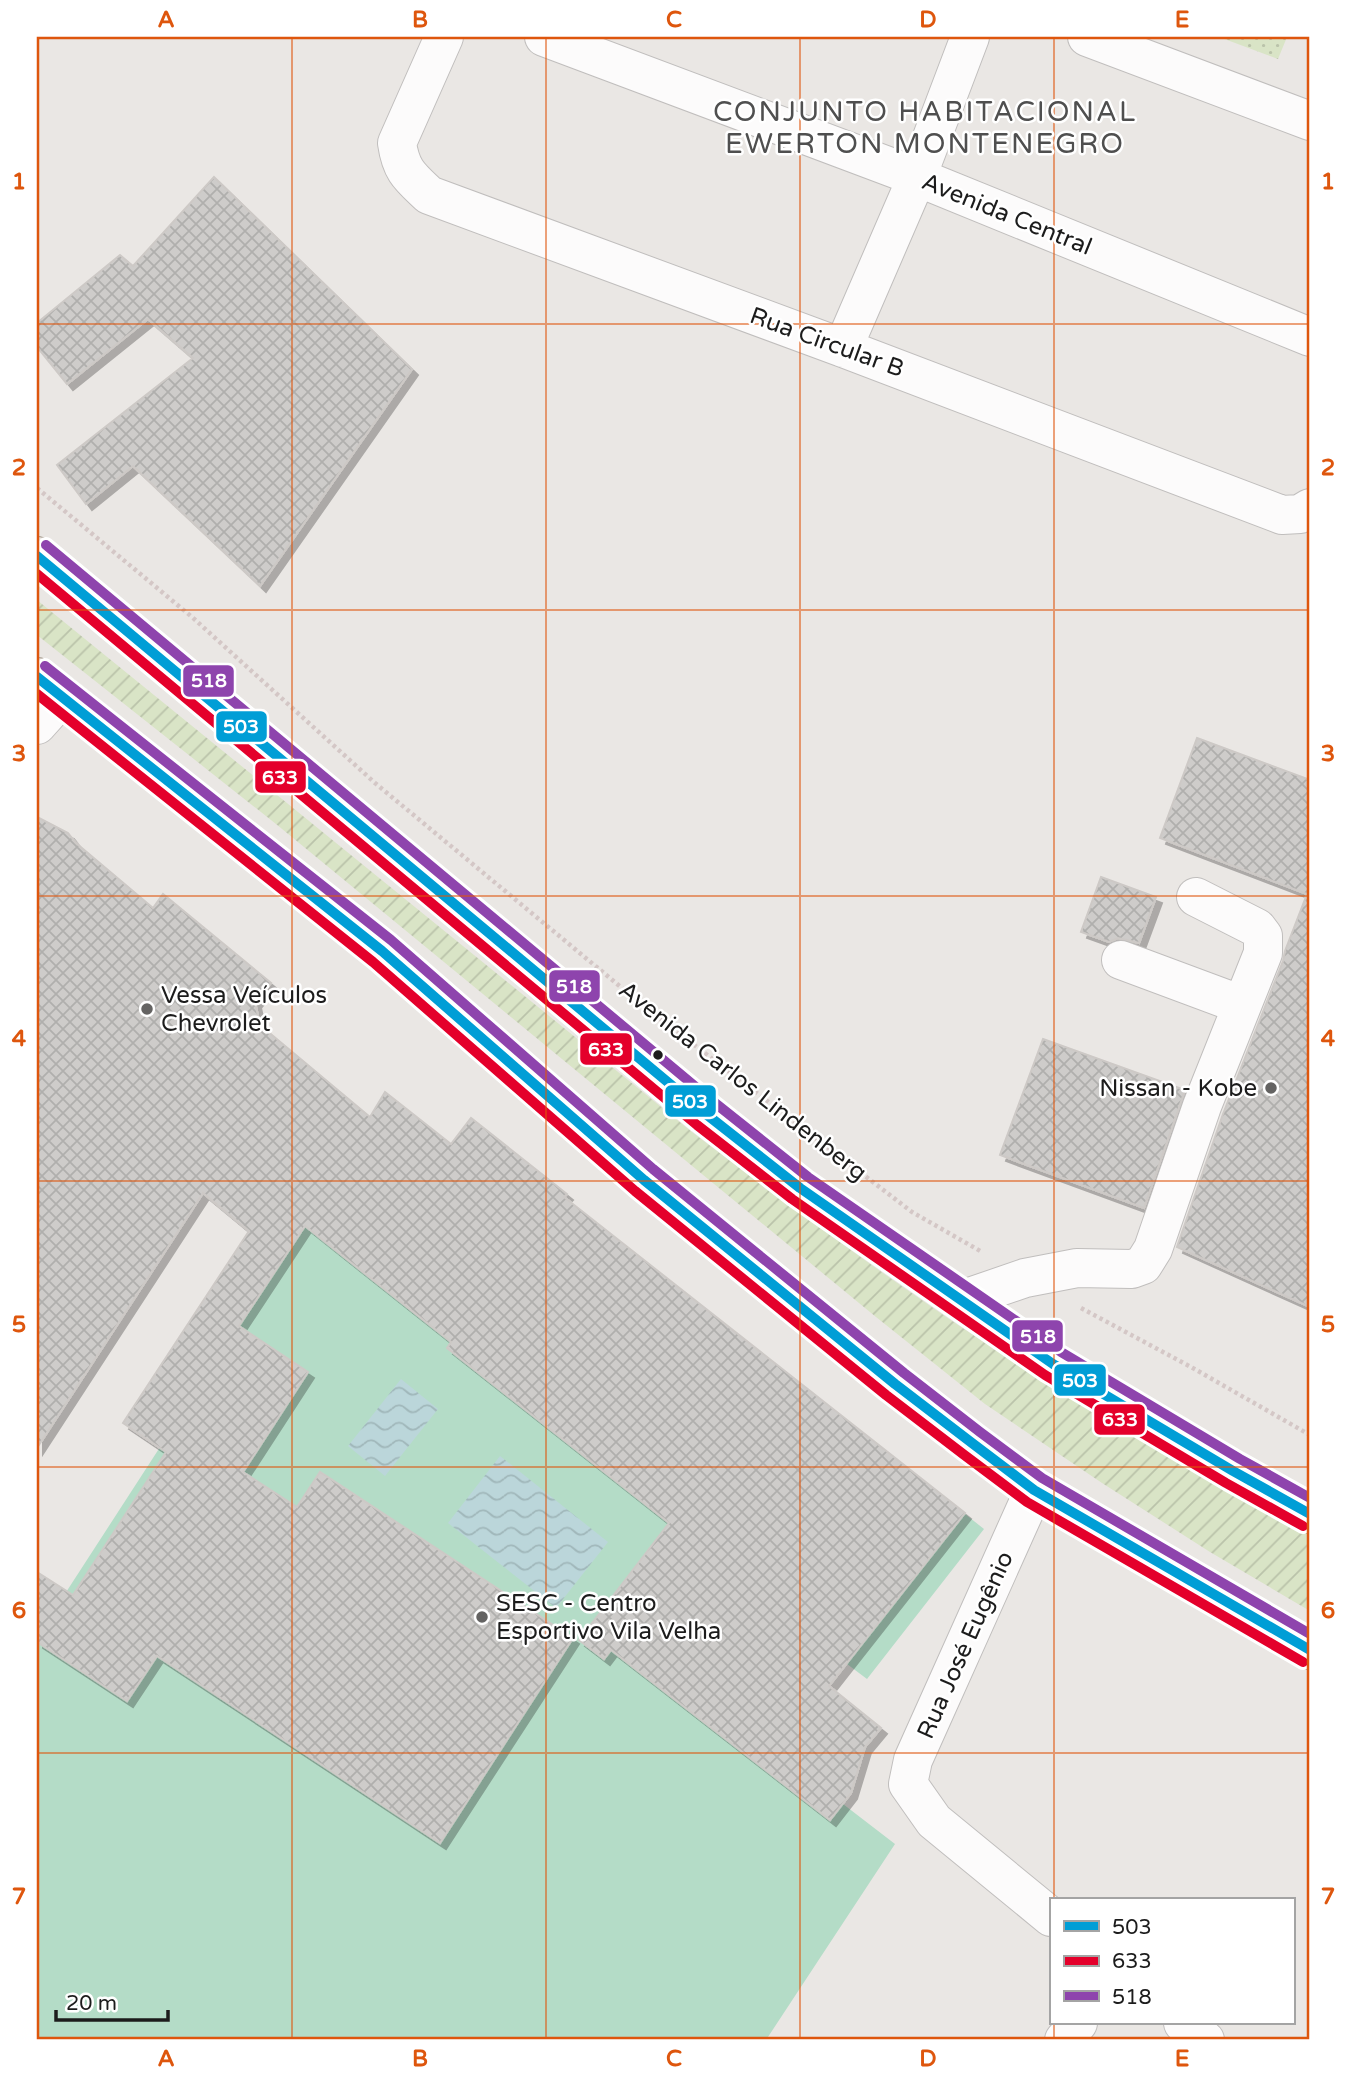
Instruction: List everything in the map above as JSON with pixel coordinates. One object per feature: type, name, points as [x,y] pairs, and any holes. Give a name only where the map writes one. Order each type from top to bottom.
[{"type":"main road","name":"Avenida Carlos Lindenberg","points":[[37,556],[706,1114],[800,1188],[1053,1364],[1310,1514]]},
{"type":"main road","points":[[50,687],[382,951],[644,1180],[895,1384],[1034,1490],[1310,1650]]},
{"type":"street","name":"Rua Circular B","points":[[444,37],[397,143],[400,161],[410,178],[429,195],[1296,511]]},
{"type":"street","name":"Avenida Central","points":[[544,37],[917,177],[1310,337]]},
{"type":"street","points":[[843,348],[917,177],[970,37]]},
{"type":"street","points":[[1087,37],[1310,121]]},
{"type":"street","points":[[37,725],[50,687]]},
{"type":"street","points":[[961,1300],[1025,1278],[1077,1268],[1132,1269],[1143,1265],[1153,1249],[1202,1106],[1263,953],[1263,936],[1257,928],[1196,897]]},
{"type":"street","points":[[1121,960],[1242,1005]]},
{"type":"street","name":"Rua José Eugênio","points":[[1034,1490],[913,1760],[908,1784],[934,1821],[1050,1916]]},
{"type":"street","points":[[1064,2040],[1077,2024]]},
{"type":"street","points":[[1184,2024],[1205,2040]]},
{"type":"path","name":"Avenida Carlos Lindenberg","points":[[37,488],[192,617],[375,783],[646,1008],[912,1212],[1025,1278],[1191,1367],[1310,1435]]},
{"type":"green space","points":[[1219,37],[1287,37],[1278,59]]},
{"type":"green space","points":[[37,600],[692,1132],[818,1226],[904,1288],[1035,1375],[1310,1535],[1310,1611],[1210,1552],[985,1404],[276,824],[37,635]]},
{"type":"green space","name":"SESC - Centro Esportivo Vila Velha","points":[[564,1197],[984,1529],[867,1679],[847,1664],[828,1686],[881,1728],[854,1762],[859,1767],[851,1793],[843,1804],[895,1844],[766,2040],[37,2040],[37,1637],[304,1225]]},
{"type":"water","points":[[401,1379],[438,1409],[385,1476],[348,1446]]},
{"type":"water","points":[[500,1456],[608,1542],[556,1608],[448,1523]]},
{"type":"building","points":[[214,177],[412,369],[260,586],[133,466],[86,504],[57,465],[193,358],[148,319],[67,384],[37,347],[37,323],[120,255],[133,266]]},
{"type":"building","name":"Nissan - Kobe","points":[[1197,738],[1310,780],[1310,1307],[1177,1247],[1223,1114],[1307,894],[1160,838]]},
{"type":"building","points":[[37,817],[68,833],[76,843],[153,908],[163,894],[271,983],[255,1002],[260,1025],[370,1117],[385,1092],[451,1144],[471,1118],[567,1194],[564,1197],[965,1513],[829,1686],[881,1728],[865,1747],[851,1793],[830,1820],[611,1650],[604,1659],[579,1640],[669,1523],[447,1348],[451,1342],[305,1226],[239,1326],[308,1372],[243,1472],[297,1507],[320,1472],[573,1638],[440,1843],[157,1656],[127,1701],[37,1642],[37,1572],[73,1595],[166,1452],[123,1423],[249,1231],[203,1193],[37,1448]]},
{"type":"building","points":[[1101,877],[1156,897],[1139,943],[1118,938],[1109,942],[1081,932]]},
{"type":"building","points":[[1043,1039],[1185,1090],[1144,1208],[1000,1155]]},
{"type":"transit line","name":"518","points":[[46,545],[715,1103],[808,1177],[1061,1352],[1310,1498]]},
{"type":"transit line","name":"503","points":[[37,556],[706,1114],[800,1188],[1053,1364],[1310,1514]]},
{"type":"transit line","name":"633","points":[[37,574],[697,1125],[792,1199],[1045,1375],[1303,1526]]},
{"type":"transit line","name":"518","points":[[45,666],[391,940],[653,1169],[980,1432],[1042,1478],[1310,1634]]},
{"type":"transit line","name":"503","points":[[37,677],[382,951],[644,1180],[895,1384],[972,1443],[1034,1490],[1310,1650]]},
{"type":"transit line","name":"633","points":[[37,694],[373,962],[635,1191],[886,1395],[963,1454],[1027,1502],[1303,1662]]},
{"type":"place","name":"Vessa Veículos Chevrolet","points":[[147,1009]]},
{"type":"place","name":"Nissan - Kobe","points":[[1271,1088]]},
{"type":"place","name":"SESC - Centro Esportivo Vila Velha","points":[[482,1617]]},
{"type":"district","name":"CONJUNTO HABITACIONAL EWERTON MONTENEGRO","points":[[925,127]]}]
